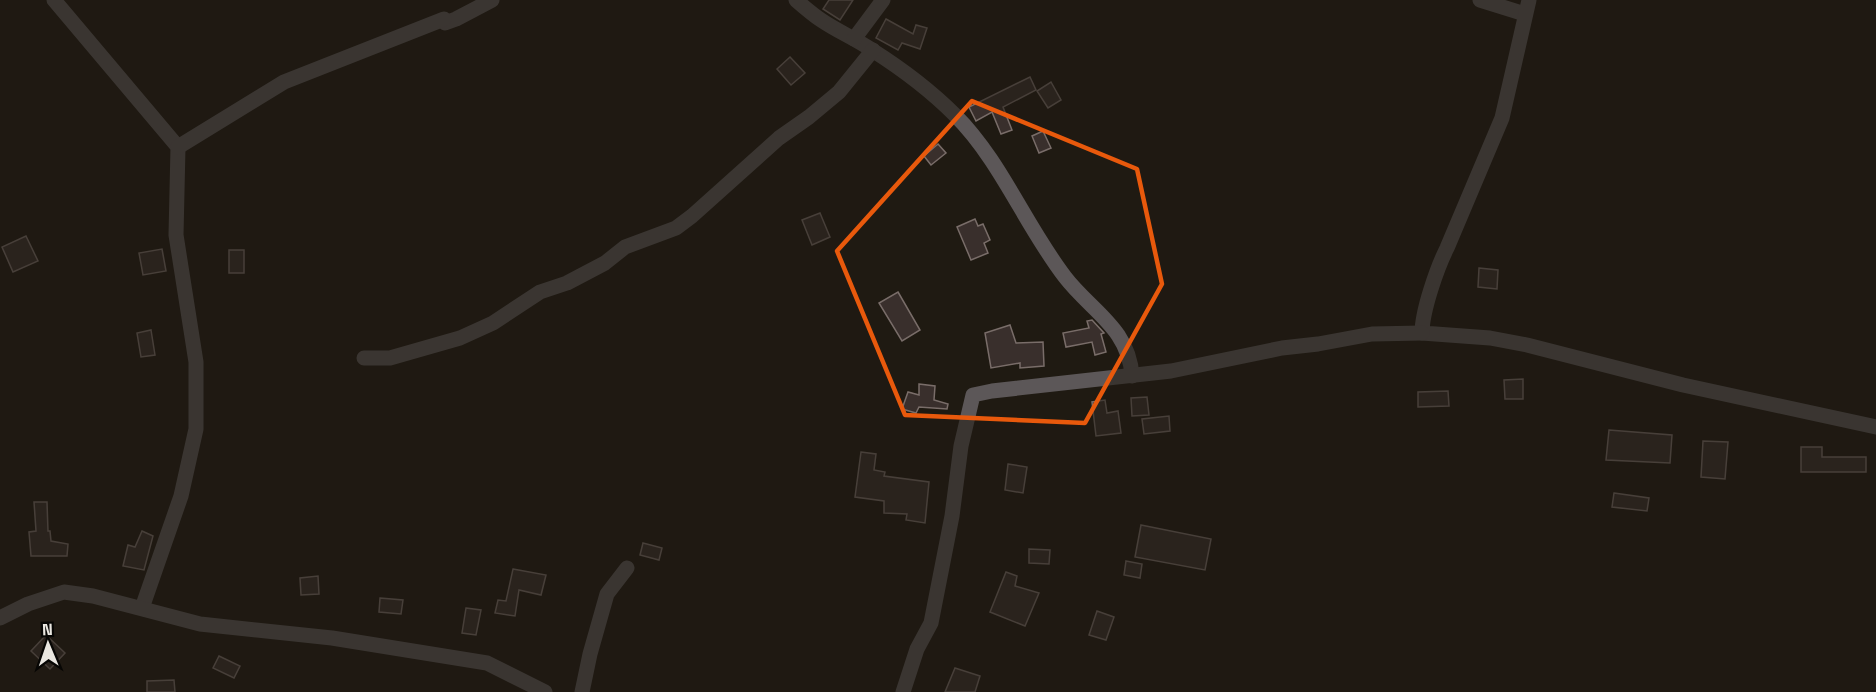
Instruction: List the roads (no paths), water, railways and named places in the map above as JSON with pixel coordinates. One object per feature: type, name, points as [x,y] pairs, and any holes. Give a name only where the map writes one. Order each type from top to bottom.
[{"type":"street","points":[[54,0],[178,147],[176,235],[196,362],[196,429],[181,496],[142,608]]},
{"type":"street","points":[[178,147],[284,82],[444,21],[456,19],[492,0]]},
{"type":"street","points":[[796,0],[821,20],[873,50],[918,81],[956,116],[982,147],[1041,244],[1066,279],[1117,331],[1131,359],[1132,376]]},
{"type":"street","points":[[854,39],[883,0]]},
{"type":"street","points":[[1422,333],[1425,311],[1438,266],[1448,248],[1502,118],[1527,7],[1480,0]]},
{"type":"street","points":[[364,358],[390,358],[460,338],[493,323],[540,292],[567,283],[605,263],[625,248],[676,228],[780,138],[839,92],[873,50]]},
{"type":"street","points":[[903,692],[917,649],[931,622],[952,516],[961,446],[973,395],[1171,371],[1282,348],[1372,334],[1422,333],[1490,338],[1527,345],[1683,385],[1876,427]]},
{"type":"street","points":[[582,692],[607,594],[627,568]]},
{"type":"street","points":[[0,618],[28,604],[64,592],[93,596],[200,624],[332,638],[487,663],[545,692]]}]
